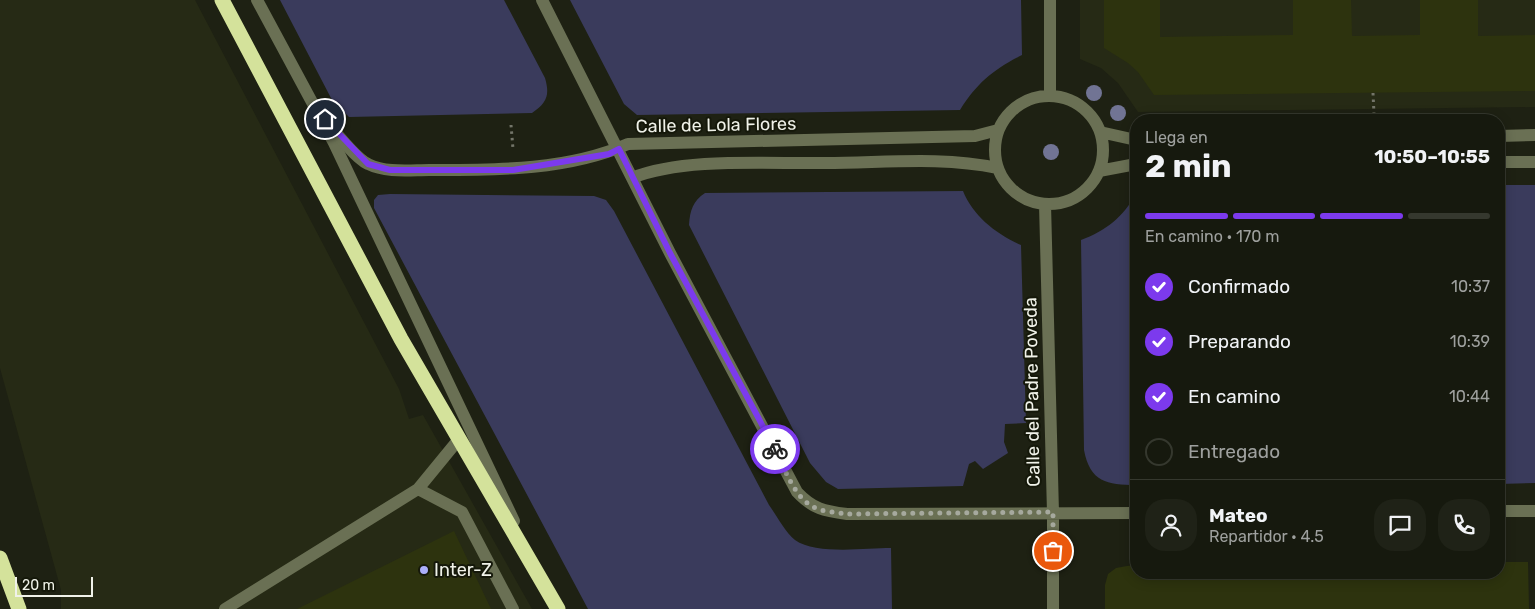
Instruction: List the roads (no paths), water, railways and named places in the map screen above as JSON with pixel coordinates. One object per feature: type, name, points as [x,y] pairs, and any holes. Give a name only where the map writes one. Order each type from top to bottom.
[{"type":"highway","points":[[222,0],[400,339],[558,609]]},
{"type":"highway","points":[[0,558],[19,609]]},
{"type":"street","points":[[257,0],[334,144],[547,591]]},
{"type":"street","points":[[542,0],[632,178],[792,483],[810,505],[826,511],[847,514],[1130,513]]},
{"type":"street","points":[[1050,0],[1050,96]]},
{"type":"street","points":[[1050,96],[1064,97],[1081,106],[1094,120],[1100,132],[1103,145],[1099,171],[1083,192],[1072,200],[1059,204],[1030,201],[1016,193],[1005,182],[997,168],[995,142],[998,130],[1007,116],[1019,104],[1034,97],[1050,96]]},
{"type":"street","name":"Calle de Lola Flores","points":[[314,106],[347,145],[368,164],[390,170],[513,170],[609,154],[628,144],[974,136],[998,130]]},
{"type":"street","points":[[1100,132],[1130,139]]},
{"type":"street","points":[[1505,136],[1535,135]]},
{"type":"street","points":[[632,178],[650,170],[703,165],[958,162],[997,168]]},
{"type":"street","points":[[1505,162],[1535,162]]},
{"type":"street","points":[[1099,171],[1130,165]]},
{"type":"street","name":"Calle del Padre Poveda","points":[[1045,204],[1053,512],[1053,609]]},
{"type":"street","points":[[225,609],[418,489],[459,439]]},
{"type":"street","points":[[418,489],[462,512],[513,609]]},
{"type":"street","points":[[1505,511],[1535,510]]},
{"type":"place","name":"Inter-Z","points":[[424,570]]}]
